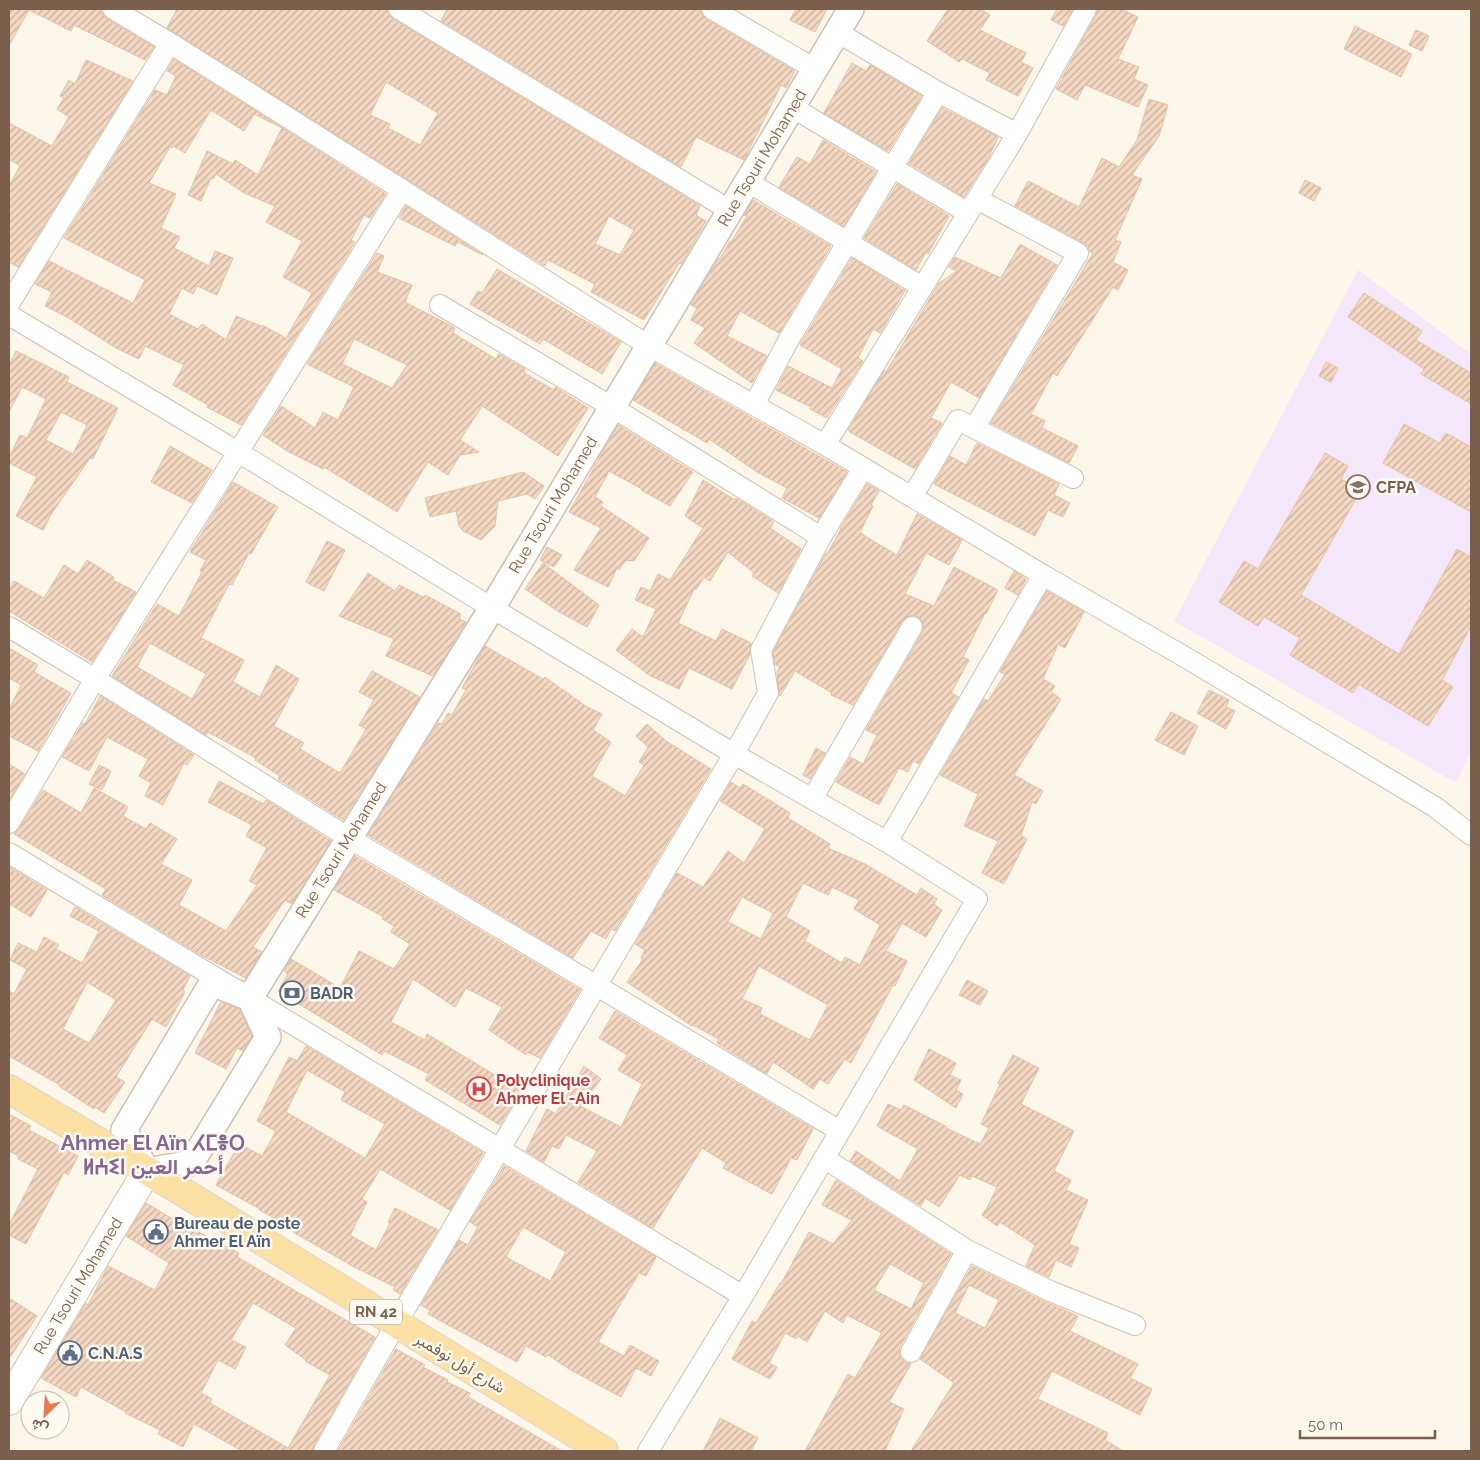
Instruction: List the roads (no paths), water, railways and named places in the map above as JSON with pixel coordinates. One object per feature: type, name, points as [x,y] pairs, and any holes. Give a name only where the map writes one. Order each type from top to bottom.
[{"type":"main road","name":"شارع أول نوفمبر","points":[[9,1089],[148,1171],[604,1451]]},
{"type":"main road","name":"Rue Tsouri Mohamed","points":[[9,1401],[148,1171]]},
{"type":"street","points":[[113,9],[170,43],[649,346],[825,445],[1190,660],[1435,807],[1471,835]]},
{"type":"street","points":[[399,9],[730,211]]},
{"type":"street","points":[[712,9],[815,69]]},
{"type":"street","name":"Rue Tsouri Mohamed","points":[[250,998],[492,608],[851,9]]},
{"type":"street","points":[[825,445],[1017,134],[1086,9]]},
{"type":"street","points":[[837,32],[938,92],[1017,134]]},
{"type":"street","points":[[9,304],[170,43]]},
{"type":"street","points":[[754,405],[788,341],[938,92]]},
{"type":"street","points":[[792,107],[892,168],[1078,253],[974,427]]},
{"type":"street","points":[[748,182],[922,288]]},
{"type":"street","points":[[9,823],[95,679],[402,190]]},
{"type":"street","points":[[440,305],[821,537]]},
{"type":"street","points":[[9,316],[238,452],[734,754],[887,842],[977,899],[743,1296],[648,1451]]},
{"type":"street","points":[[912,497],[958,420],[1073,478]]},
{"type":"street","points":[[324,1451],[396,1324],[734,754],[768,692],[761,650],[821,537],[863,468]]},
{"type":"street","points":[[887,842],[1043,575]]},
{"type":"street","points":[[812,799],[912,626]]},
{"type":"street","points":[[9,627],[349,838],[840,1131]]},
{"type":"street","points":[[9,853],[743,1296]]},
{"type":"street","points":[[212,983],[250,998],[268,1037],[191,1164],[148,1171],[124,1130],[212,983]]},
{"type":"street","points":[[824,1158],[967,1250],[1050,1291],[1135,1325]]},
{"type":"street","points":[[911,1352],[967,1250]]},
{"type":"place","name":"CFPA","points":[[1358,487]]},
{"type":"place","name":"BADR","points":[[292,993]]},
{"type":"place","name":"Polyclinique Ahmer El -Ain","points":[[479,1089]]},
{"type":"place","name":"Bureau de poste Ahmer El Aïn","points":[[156,1232]]},
{"type":"place","name":"C.N.A.S","points":[[70,1353]]},
{"type":"district","name":"Ahmer El Aïn ⵃⵎⴻⵔ ⵍⵄⵉⵏ أحمر العين","points":[[153,1154]]}]
